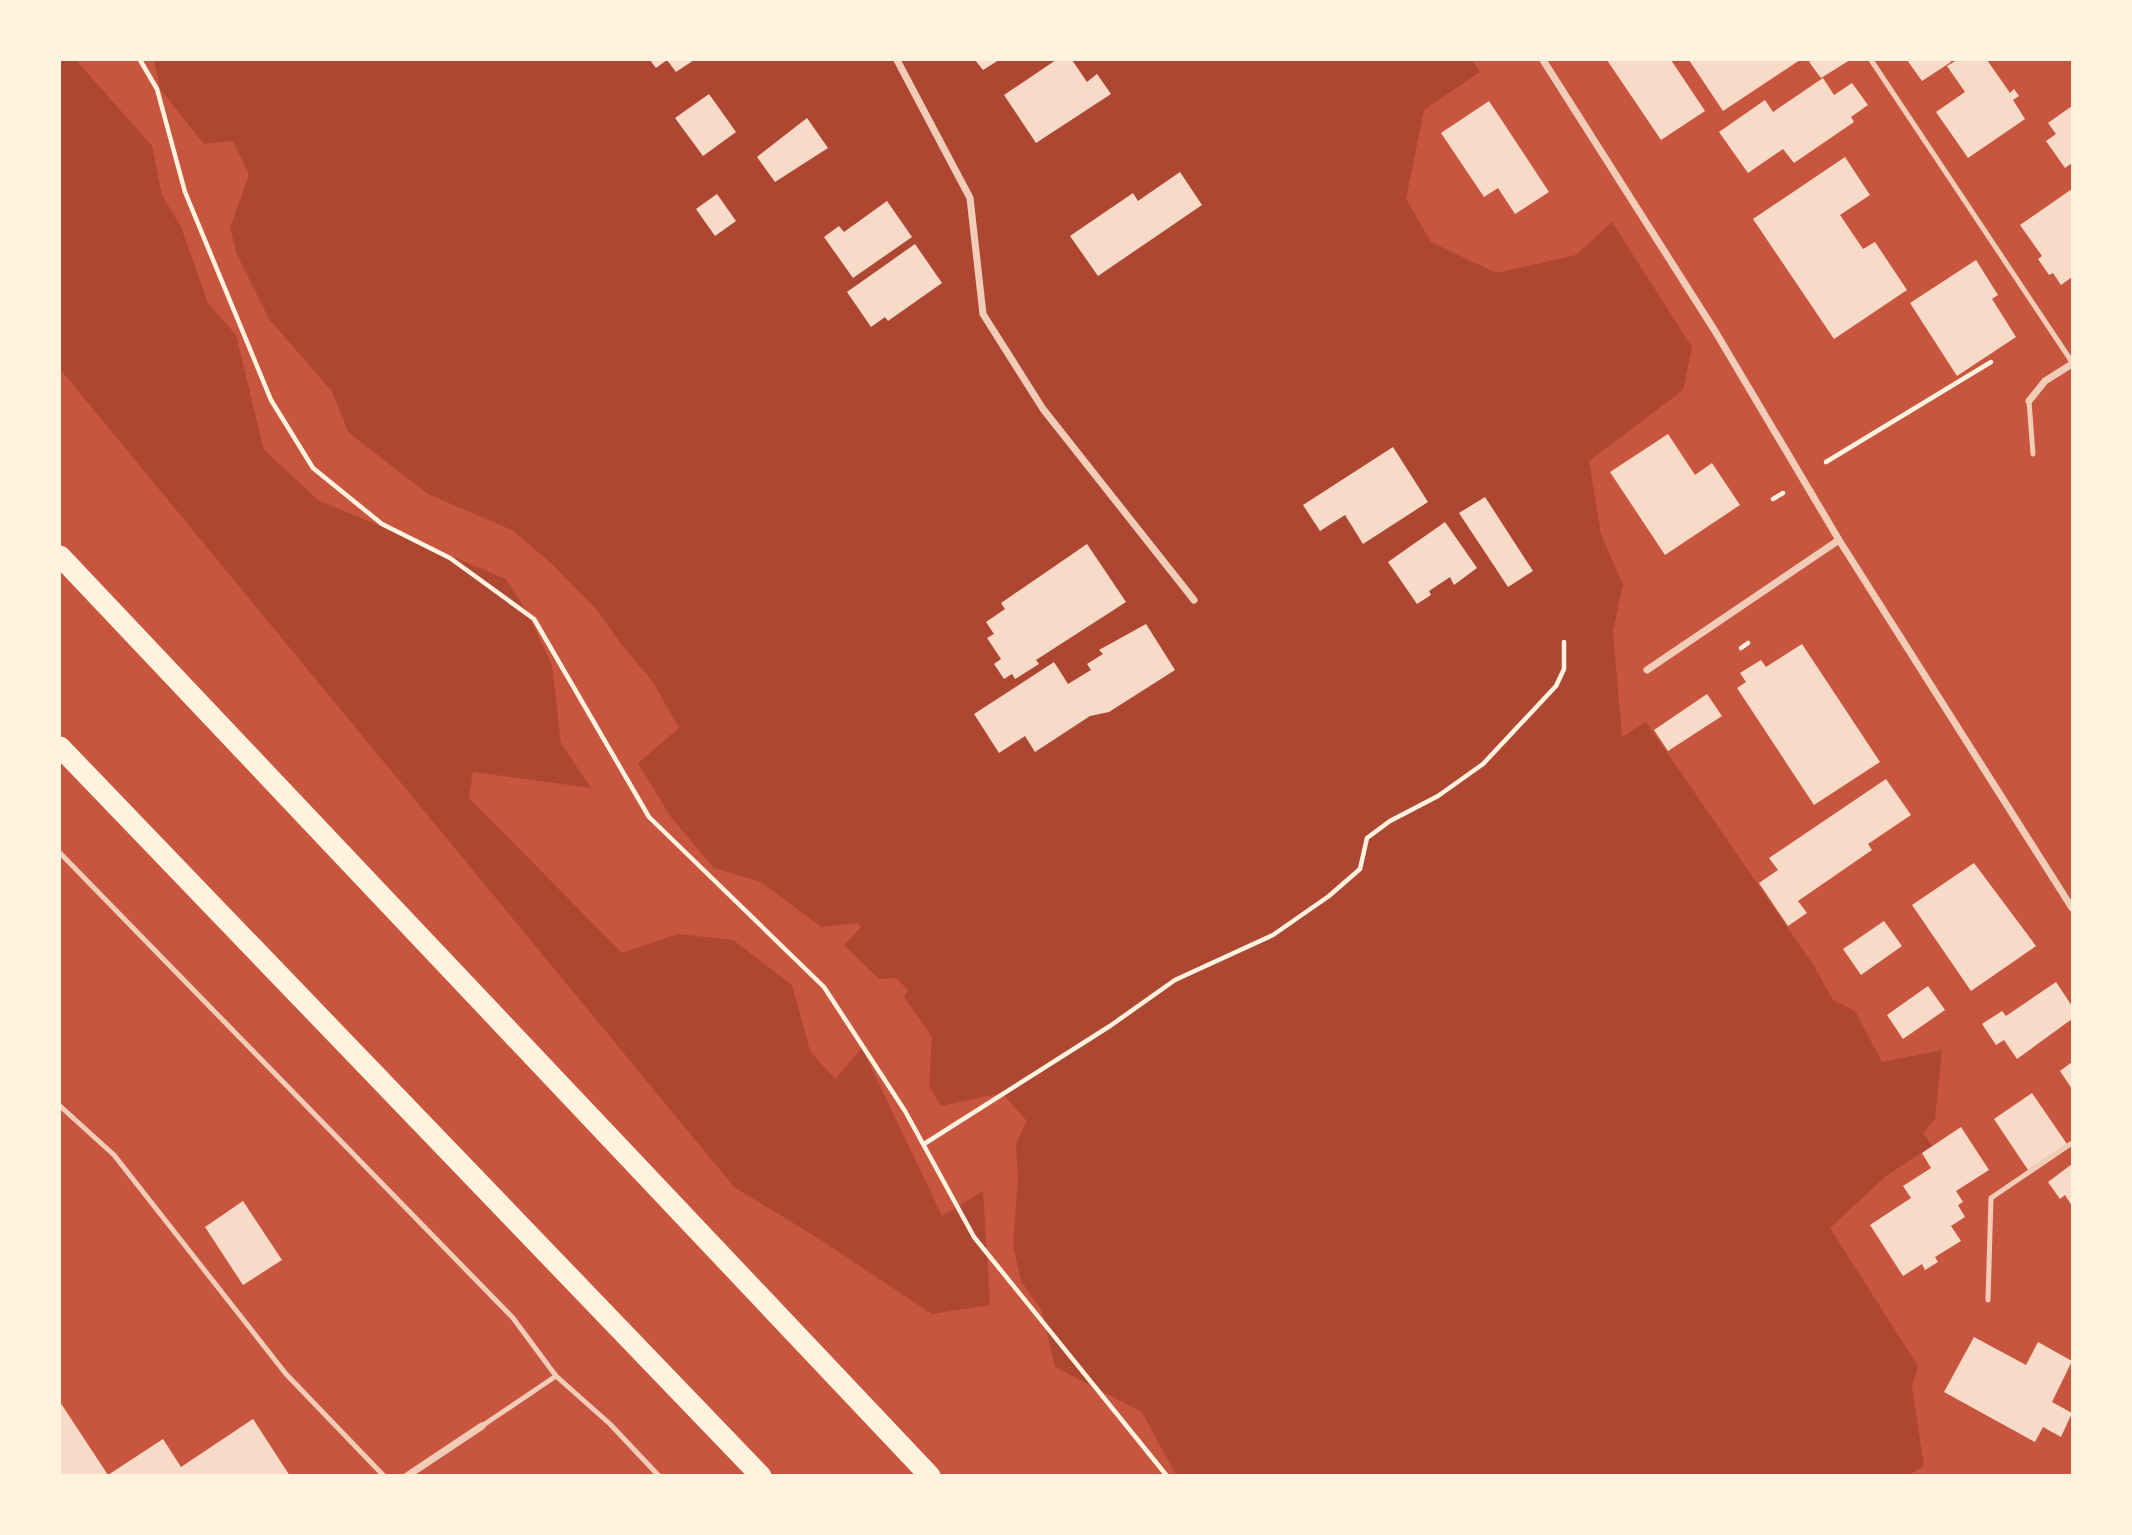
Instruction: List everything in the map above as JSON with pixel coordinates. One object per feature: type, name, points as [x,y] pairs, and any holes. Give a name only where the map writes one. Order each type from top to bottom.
[{"type":"highway","points":[[60,556],[930,1475]]},
{"type":"highway","points":[[60,747],[761,1475]]},
{"type":"street","points":[[897,60],[970,198],[983,314],[1043,409],[1194,600]]},
{"type":"street","points":[[1543,60],[1715,331],[1839,540],[2073,908]]},
{"type":"street","points":[[2029,401],[2045,381],[2073,363]]},
{"type":"street","points":[[1647,670],[1839,540]]},
{"type":"street","points":[[407,1475],[482,1426]]},
{"type":"lane","points":[[1871,60],[2073,363]]},
{"type":"lane","points":[[2029,401],[2033,454]]},
{"type":"lane","points":[[60,853],[513,1318],[556,1376],[610,1424],[659,1475]]},
{"type":"lane","points":[[60,1106],[114,1155],[286,1374],[384,1475]]},
{"type":"lane","points":[[1988,1300],[1991,1198],[2073,1143]]},
{"type":"lane","points":[[482,1426],[556,1376]]},
{"type":"path","points":[[140,60],[157,89],[185,192],[271,400],[313,468],[382,524],[450,558],[534,619],[649,817],[824,987],[905,1111],[974,1237],[1167,1475]]},
{"type":"path","points":[[1826,462],[1991,362]]},
{"type":"path","points":[[1773,499],[1783,493]]},
{"type":"path","points":[[923,1144],[1110,1026],[1175,980],[1273,935],[1329,896],[1360,869],[1367,838],[1390,821],[1438,796],[1483,764],[1556,686],[1564,669],[1564,642]]},
{"type":"path","points":[[1741,648],[1748,643]]},
{"type":"shaded area","points":[[60,60],[76,60],[152,146],[162,195],[181,227],[208,303],[236,335],[264,450],[318,500],[506,579],[527,612],[552,665],[561,743],[591,788],[473,772],[469,798],[622,953],[678,934],[733,940],[792,985],[810,1051],[835,1079],[862,1048],[942,1216],[983,1191],[990,1305],[932,1314],[821,1240],[734,1187],[60,369]]},
{"type":"shaded area","points":[[154,60],[1472,60],[1480,72],[1424,110],[1406,199],[1431,242],[1496,273],[1576,255],[1612,222],[1692,347],[1683,390],[1589,461],[1601,534],[1623,585],[1613,631],[1622,737],[1646,722],[1814,966],[1833,1000],[1855,1011],[1882,1062],[1942,1050],[1935,1119],[1923,1133],[1932,1146],[1886,1176],[1830,1228],[1918,1366],[1912,1387],[1924,1466],[1907,1476],[1176,1475],[1142,1412],[1055,1367],[1042,1311],[1021,1281],[1013,1245],[1018,1178],[1016,1143],[1027,1121],[1002,1093],[941,1106],[929,1086],[932,1037],[904,997],[908,990],[896,978],[879,979],[844,945],[861,927],[858,923],[821,927],[761,882],[714,868],[670,816],[638,763],[679,728],[653,682],[597,610],[553,565],[512,530],[428,494],[349,433],[331,390],[269,319],[237,255],[230,228],[249,175],[233,141],[204,144],[160,89]]},
{"type":"building","points":[[650,60],[667,60],[656,68]]},
{"type":"building","points":[[667,60],[694,60],[676,72]]},
{"type":"building","points":[[975,60],[999,60],[983,70]]},
{"type":"building","points":[[1056,60],[1072,60],[1087,82],[1097,74],[1111,94],[1036,143],[1004,95]]},
{"type":"building","points":[[1607,60],[1671,60],[1705,111],[1661,140]]},
{"type":"building","points":[[1689,60],[1800,60],[1723,111]]},
{"type":"building","points":[[1850,60],[1821,78],[1809,62]]},
{"type":"building","points":[[1907,60],[1949,60],[1951,62],[1922,81]]},
{"type":"building","points":[[1957,60],[1987,60],[2010,93],[2014,89],[2019,96],[2013,100],[2025,119],[1968,158],[1936,112],[1965,92],[1947,66]]},
{"type":"building","points":[[1823,78],[1834,95],[1852,83],[1868,105],[1851,117],[1854,122],[1794,163],[1783,149],[1748,173],[1719,132],[1765,100],[1773,112]]},
{"type":"building","points":[[709,94],[736,132],[703,156],[675,118]]},
{"type":"building","points":[[1489,101],[1549,192],[1515,214],[1498,188],[1484,197],[1441,133]]},
{"type":"building","points":[[2072,106],[2072,163],[2065,168],[2046,141],[2056,134],[2048,123]]},
{"type":"building","points":[[807,118],[828,148],[775,182],[757,157]]},
{"type":"building","points":[[1845,157],[1870,195],[1840,215],[1863,249],[1875,242],[1907,290],[1834,339],[1753,219]]},
{"type":"building","points":[[1180,172],[1202,205],[1098,276],[1070,236],[1133,193],[1138,201]]},
{"type":"building","points":[[2072,189],[2072,277],[2061,285],[2053,273],[2049,275],[2038,259],[2042,256],[2020,225]]},
{"type":"building","points":[[717,194],[736,221],[715,236],[696,209]]},
{"type":"building","points":[[887,201],[912,237],[853,278],[824,237],[839,226],[844,232]]},
{"type":"building","points":[[915,244],[942,283],[888,321],[885,317],[871,327],[847,292]]},
{"type":"building","points":[[1976,260],[1998,295],[1992,299],[2016,337],[1957,376],[1910,303]]},
{"type":"building","points":[[1668,434],[1695,475],[1712,463],[1740,505],[1665,555],[1610,472]]},
{"type":"building","points":[[1393,447],[1428,502],[1363,544],[1345,515],[1320,531],[1303,505]]},
{"type":"building","points":[[1485,497],[1533,571],[1508,587],[1459,513]]},
{"type":"building","points":[[1445,522],[1477,568],[1454,585],[1450,577],[1429,591],[1431,595],[1417,604],[1388,562]]},
{"type":"building","points":[[1087,544],[1126,602],[1036,660],[1039,664],[1015,679],[1012,674],[1004,679],[994,664],[1001,659],[987,638],[994,634],[986,622],[1005,609],[1001,603]]},
{"type":"building","points":[[1146,624],[1175,670],[1109,712],[1090,716],[1035,752],[1025,736],[999,753],[974,714],[1054,662],[1068,684],[1091,670],[1087,664],[1103,654],[1099,650]]},
{"type":"building","points":[[1802,644],[1880,762],[1814,805],[1737,688],[1746,682],[1740,673],[1761,660],[1766,667]]},
{"type":"building","points":[[1707,694],[1722,716],[1668,751],[1654,730]]},
{"type":"building","points":[[1886,779],[1911,815],[1868,844],[1872,850],[1798,901],[1807,913],[1788,926],[1759,883],[1778,870],[1769,858]]},
{"type":"building","points":[[1974,863],[2036,946],[1971,991],[1912,905]]},
{"type":"building","points":[[1884,921],[1902,946],[1861,975],[1843,949]]},
{"type":"building","points":[[2056,982],[2072,1006],[2072,1019],[2017,1059],[2004,1040],[1996,1045],[1982,1024],[2002,1011],[2006,1016]]},
{"type":"building","points":[[1928,986],[1945,1010],[1903,1039],[1887,1015]]},
{"type":"building","points":[[2072,1062],[2072,1089],[2060,1071]]},
{"type":"building","points":[[2032,1093],[2067,1144],[2028,1170],[1994,1119]]},
{"type":"building","points":[[1961,1127],[1989,1170],[1956,1191],[1963,1202],[1958,1205],[1965,1217],[1951,1226],[1961,1241],[1935,1257],[1938,1262],[1925,1270],[1922,1264],[1903,1276],[1870,1225],[1911,1198],[1903,1186],[1931,1168],[1922,1153]]},
{"type":"building","points":[[2072,1164],[2072,1206],[2065,1195],[2060,1199],[2048,1182]]},
{"type":"building","points":[[243,1201],[282,1260],[243,1285],[205,1227]]},
{"type":"building","points":[[1974,1337],[2026,1365],[2038,1342],[2072,1361],[2052,1402],[2072,1413],[2061,1437],[2043,1427],[2035,1442],[1944,1392]]},
{"type":"building","points":[[60,1402],[108,1475],[163,1439],[181,1467],[253,1419],[290,1476],[60,1476]]}]
